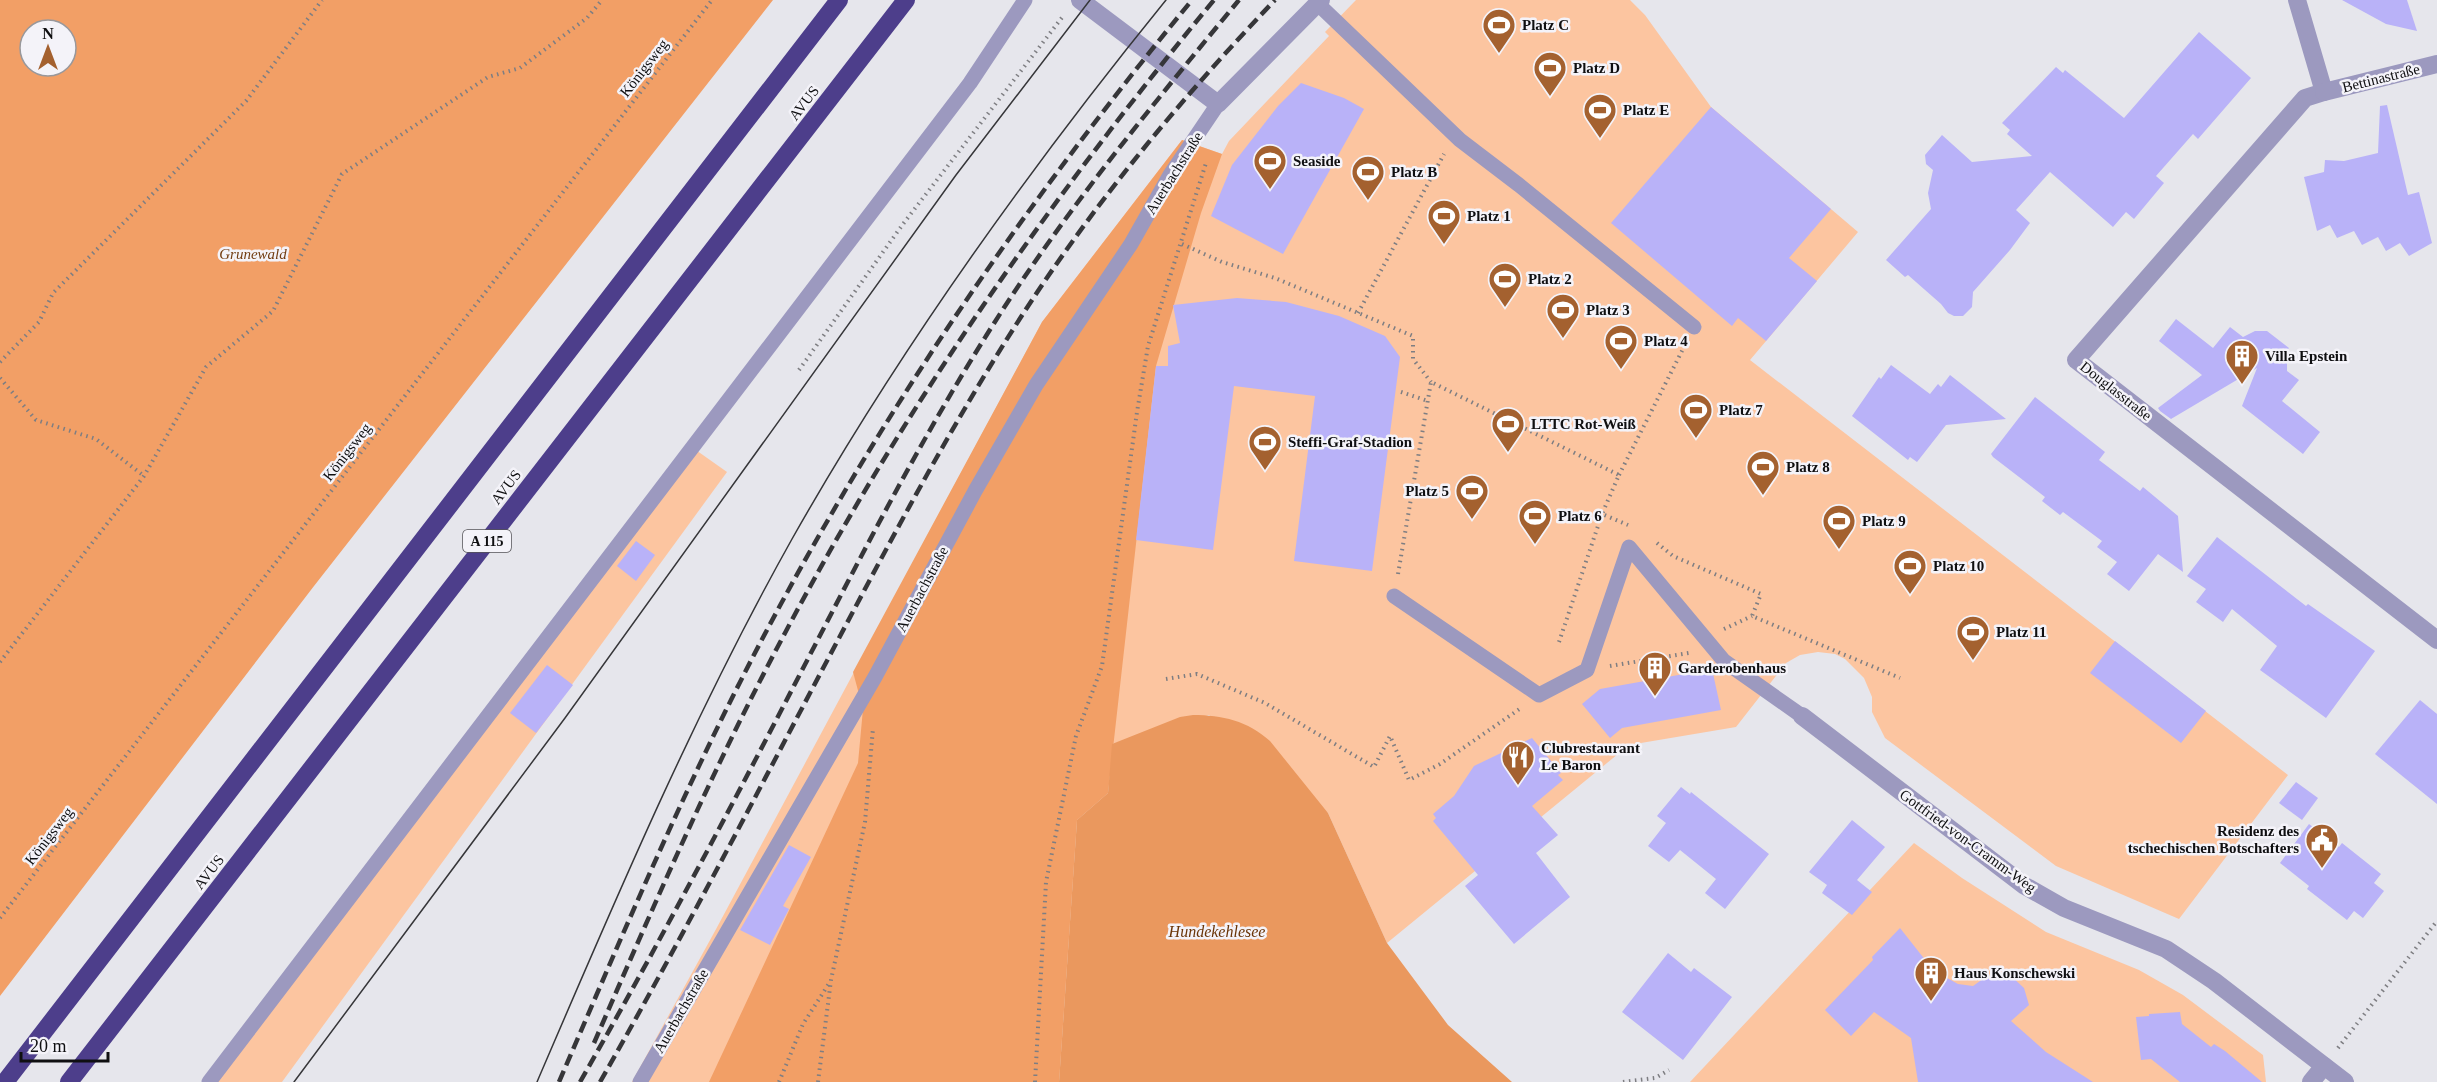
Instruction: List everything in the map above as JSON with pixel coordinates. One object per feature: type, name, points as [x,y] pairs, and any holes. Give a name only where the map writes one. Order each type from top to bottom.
[{"type":"highway","points":[[5,1082],[839,0]]},
{"type":"highway","name":"AVUS","points":[[69,1082],[906,0]]},
{"type":"street","points":[[2297,0],[2324,92]]},
{"type":"street","name":"Auerbachstraße","points":[[1214,111],[1319,2]]},
{"type":"street","points":[[1074,5],[1214,111]]},
{"type":"street","name":"Bettinastraße","points":[[2324,92],[2437,64]]},
{"type":"street","name":"Douglasstraße","points":[[2324,92],[2305,98],[2076,360],[2437,640]]},
{"type":"street","name":"Gottfried-von-Cramm-Weg","points":[[1802,716],[2025,886],[2064,908],[2166,949],[2214,981],[2345,1082]]},
{"type":"street","points":[[2311,1082],[2324,1066]]},
{"type":"lane","points":[[208,1082],[970,83],[1026,0]]},
{"type":"lane","points":[[1319,2],[1454,135],[1695,327]]},
{"type":"lane","name":"Auerbachstraße","points":[[640,1082],[875,676],[975,491],[1036,385],[1131,244],[1170,175],[1214,111]]},
{"type":"lane","points":[[1394,596],[1539,695],[1587,670],[1629,547],[1724,661],[1802,716]]},
{"type":"path","points":[[0,362],[39,322],[53,293],[246,101],[322,0]]},
{"type":"path","points":[[0,662],[144,476],[206,367],[273,311],[342,174],[488,77],[520,68],[587,18],[602,0]]},
{"type":"path","name":"Königsweg","points":[[0,918],[712,0]]},
{"type":"path","points":[[799,370],[903,224],[1074,5]]},
{"type":"path","points":[[1035,1082],[1046,882],[1076,736],[1101,666],[1148,346],[1209,153],[1214,111]]},
{"type":"path","points":[[1358,313],[1454,135]]},
{"type":"path","points":[[1182,244],[1222,262],[1275,278],[1413,336],[1413,359],[1431,382],[1619,475]]},
{"type":"path","points":[[1559,642],[1602,514],[1619,475],[1695,327]]},
{"type":"path","points":[[0,378],[36,420],[96,439],[144,476]]},
{"type":"path","points":[[1394,596],[1431,382]]},
{"type":"path","points":[[1401,392],[1428,401]]},
{"type":"path","points":[[1602,514],[1635,528]]},
{"type":"path","points":[[1587,670],[1709,644],[1752,616],[1761,594],[1673,556],[1654,540]]},
{"type":"path","points":[[1752,616],[1900,678]]},
{"type":"path","points":[[1166,680],[1197,674],[1265,703],[1374,767],[1390,736],[1409,780],[1440,764],[1539,695]]},
{"type":"path","points":[[818,1082],[831,980],[865,822],[873,720]]},
{"type":"path","points":[[2338,1049],[2437,921]]},
{"type":"path","points":[[779,1082],[803,1024],[831,980]]},
{"type":"path","points":[[1623,1082],[1655,1078],[1669,1070]]},
{"type":"shaded area","name":"LTTC Rot-Weiß","points":[[1356,0],[1630,0],[1645,15],[1711,107],[1858,232],[1750,360],[2288,775],[2179,919],[2056,866],[1885,738],[1872,712],[1872,697],[1864,678],[1845,659],[1835,654],[1818,652],[1800,655],[1786,663],[1736,727],[1629,745],[1387,943],[1328,813],[1209,715],[1112,744],[1108,793],[1077,820],[1059,1082],[632,1082],[1042,322],[1182,140],[1222,154],[1229,141],[1329,36],[1325,32]]},
{"type":"shaded area","points":[[693,448],[727,472],[282,1082],[217,1082]]},
{"type":"shaded area","points":[[1914,843],[1962,878],[2046,932],[2139,970],[2183,995],[2263,1055],[2266,1082],[1690,1082]]},
{"type":"green space","name":"Grunewald","points":[[0,0],[773,0],[314,586],[0,996]]},
{"type":"green space","points":[[1182,140],[1222,154],[1201,213],[1156,366],[1108,793],[1077,820],[1059,1082],[709,1082],[858,763],[863,709],[853,672],[1042,322]]},
{"type":"water","name":"Hundekehlesee","points":[[1193,715],[1234,720],[1253,728],[1270,741],[1328,813],[1387,943],[1448,1025],[1512,1082],[1059,1082],[1077,820],[1108,793],[1112,744],[1180,717]]},
{"type":"building","points":[[2342,0],[2407,0],[2417,31],[2386,24]]},
{"type":"building","points":[[2199,32],[2251,78],[2198,139],[2193,134],[2156,176],[2164,183],[2134,219],[2126,212],[2113,227],[2050,172],[2016,210],[2030,223],[1973,292],[1972,307],[1963,316],[1948,313],[1908,275],[1905,277],[1886,260],[1931,209],[1928,193],[1933,170],[1926,164],[1925,155],[1942,135],[1972,162],[2032,156],[2007,134],[2010,130],[2002,123],[2056,67],[2063,73],[2065,70],[2124,118]]},
{"type":"building","name":"Seaside","points":[[1301,83],[1344,98],[1364,109],[1283,254],[1211,216],[1232,165],[1278,106]]},
{"type":"building","points":[[2387,105],[2408,195],[2419,192],[2432,243],[2409,256],[2400,243],[2386,251],[2378,237],[2362,245],[2354,231],[2337,238],[2330,225],[2317,231],[2304,177],[2324,172],[2325,160],[2344,161],[2378,153],[2380,106]]},
{"type":"building","points":[[1711,107],[1831,209],[1789,258],[1817,281],[1766,341],[1738,318],[1732,326],[1611,223]]},
{"type":"building","name":"Steffi-Graf-Stadion","points":[[1237,298],[1286,302],[1339,316],[1385,336],[1400,357],[1372,571],[1294,561],[1315,396],[1234,386],[1213,550],[1136,540],[1156,366],[1168,366],[1168,346],[1180,343],[1173,305]]},
{"type":"building","name":"Villa Epstein","points":[[2176,319],[2213,348],[2230,327],[2243,337],[2255,331],[2267,331],[2289,348],[2287,350],[2287,371],[2299,380],[2282,401],[2320,432],[2303,454],[2242,406],[2257,368],[2171,419],[2160,411],[2158,408],[2202,375],[2159,341]]},
{"type":"building","points":[[1891,365],[1930,394],[1938,384],[1941,387],[1950,375],[2006,419],[1946,425],[1917,462],[1910,457],[1908,460],[1852,416],[1879,377],[1881,379]]},
{"type":"building","points":[[2035,397],[2105,452],[2099,460],[2140,491],[2143,487],[2178,516],[2183,572],[2158,554],[2129,591],[2107,574],[2117,562],[2097,547],[2102,541],[2063,512],[2060,515],[2042,501],[2045,497],[1993,457],[1991,454]]},
{"type":"building","points":[[2217,537],[2306,606],[2308,604],[2375,651],[2326,718],[2260,670],[2277,646],[2232,609],[2223,622],[2196,602],[2206,589],[2187,576]]},
{"type":"building","points":[[636,541],[655,555],[636,581],[617,566]]},
{"type":"building","points":[[2115,641],[2206,711],[2181,743],[2090,673]]},
{"type":"building","points":[[547,665],[573,685],[536,733],[510,713]]},
{"type":"building","name":"Garderobenhaus","points":[[1712,669],[1721,710],[1622,728],[1610,738],[1582,704],[1600,689]]},
{"type":"building","points":[[2420,700],[2437,714],[2437,804],[2375,754]]},
{"type":"building","points":[[1532,738],[1561,773],[1558,775],[1563,780],[1532,806],[1558,835],[1536,853],[1570,897],[1514,944],[1465,886],[1478,875],[1433,821],[1436,818],[1433,814],[1454,796],[1474,766]]},
{"type":"building","points":[[2296,782],[2318,798],[2302,820],[2279,803]]},
{"type":"building","points":[[1681,787],[1690,794],[1691,792],[1769,854],[1725,909],[1705,893],[1716,879],[1680,850],[1669,862],[1648,846],[1666,823],[1657,816]]},
{"type":"building","points":[[1852,820],[1885,847],[1857,880],[1872,892],[1852,915],[1822,893],[1827,885],[1809,872]]},
{"type":"building","points":[[2309,824],[2339,847],[2342,843],[2381,874],[2374,883],[2384,891],[2363,918],[2354,911],[2347,920],[2307,889],[2309,886],[2280,863]]},
{"type":"building","points":[[789,845],[811,857],[783,906],[789,909],[770,945],[740,930]]},
{"type":"building","name":"Haus Konschewski","points":[[1900,928],[1926,961],[1958,984],[1973,986],[1987,976],[2011,976],[2024,988],[2029,1005],[2011,1021],[2046,1052],[2093,1082],[1918,1082],[1911,1038],[1874,1012],[1851,1036],[1825,1010]]},
{"type":"building","points":[[1668,953],[1691,972],[1694,968],[1732,997],[1683,1060],[1622,1012]]},
{"type":"building","points":[[2180,1012],[2182,1024],[2211,1047],[2214,1044],[2225,1051],[2262,1082],[2180,1082],[2151,1059],[2141,1060],[2136,1017]]},
{"type":"tram line","points":[[294,1082],[565,718],[956,175],[1090,0]]},
{"type":"tram line","points":[[537,1082],[689,739],[756,605],[833,468],[921,329],[1015,195],[1166,0]]},
{"type":"railway","points":[[559,1082],[643,888],[710,743],[781,603],[833,512],[886,423],[1002,249],[1063,164],[1192,0]]},
{"type":"railway","points":[[594,1043],[709,785],[759,683],[831,549],[880,466],[930,385],[1038,227],[1095,150],[1214,0]]},
{"type":"railway","points":[[580,1082],[691,881],[889,505],[986,336],[1044,248],[1075,206],[1139,122],[1239,0]]},
{"type":"railway","points":[[600,1082],[688,923],[903,519],[980,382],[1036,294],[1119,179],[1180,105],[1275,0]]},
{"type":"place","name":"Platz C","points":[[1499,54]]},
{"type":"place","name":"Platz D","points":[[1550,97]]},
{"type":"place","name":"Platz E","points":[[1600,139]]},
{"type":"place","name":"Seaside","points":[[1270,190]]},
{"type":"place","name":"Platz B","points":[[1368,201]]},
{"type":"place","name":"Platz 1","points":[[1444,245]]},
{"type":"place","name":"Platz 2","points":[[1505,308]]},
{"type":"place","name":"Platz 3","points":[[1563,339]]},
{"type":"place","name":"Platz 4","points":[[1621,370]]},
{"type":"place","name":"Villa Epstein","points":[[2242,385]]},
{"type":"place","name":"Platz 7","points":[[1696,439]]},
{"type":"place","name":"LTTC Rot-Weiß","points":[[1508,453]]},
{"type":"place","name":"Steffi-Graf-Stadion","points":[[1265,471]]},
{"type":"place","name":"Platz 8","points":[[1763,496]]},
{"type":"place","name":"Platz 5","points":[[1472,520]]},
{"type":"place","name":"Platz 6","points":[[1535,545]]},
{"type":"place","name":"Platz 9","points":[[1839,550]]},
{"type":"place","name":"Platz 10","points":[[1910,595]]},
{"type":"place","name":"Platz 11","points":[[1973,661]]},
{"type":"place","name":"Garderobenhaus","points":[[1655,697]]},
{"type":"place","name":"Clubrestaurant Le Baron","points":[[1518,786]]},
{"type":"place","name":"Residenz des tschechischen Botschafters","points":[[2322,869]]},
{"type":"place","name":"Haus Konschewski","points":[[1931,1002]]}]
